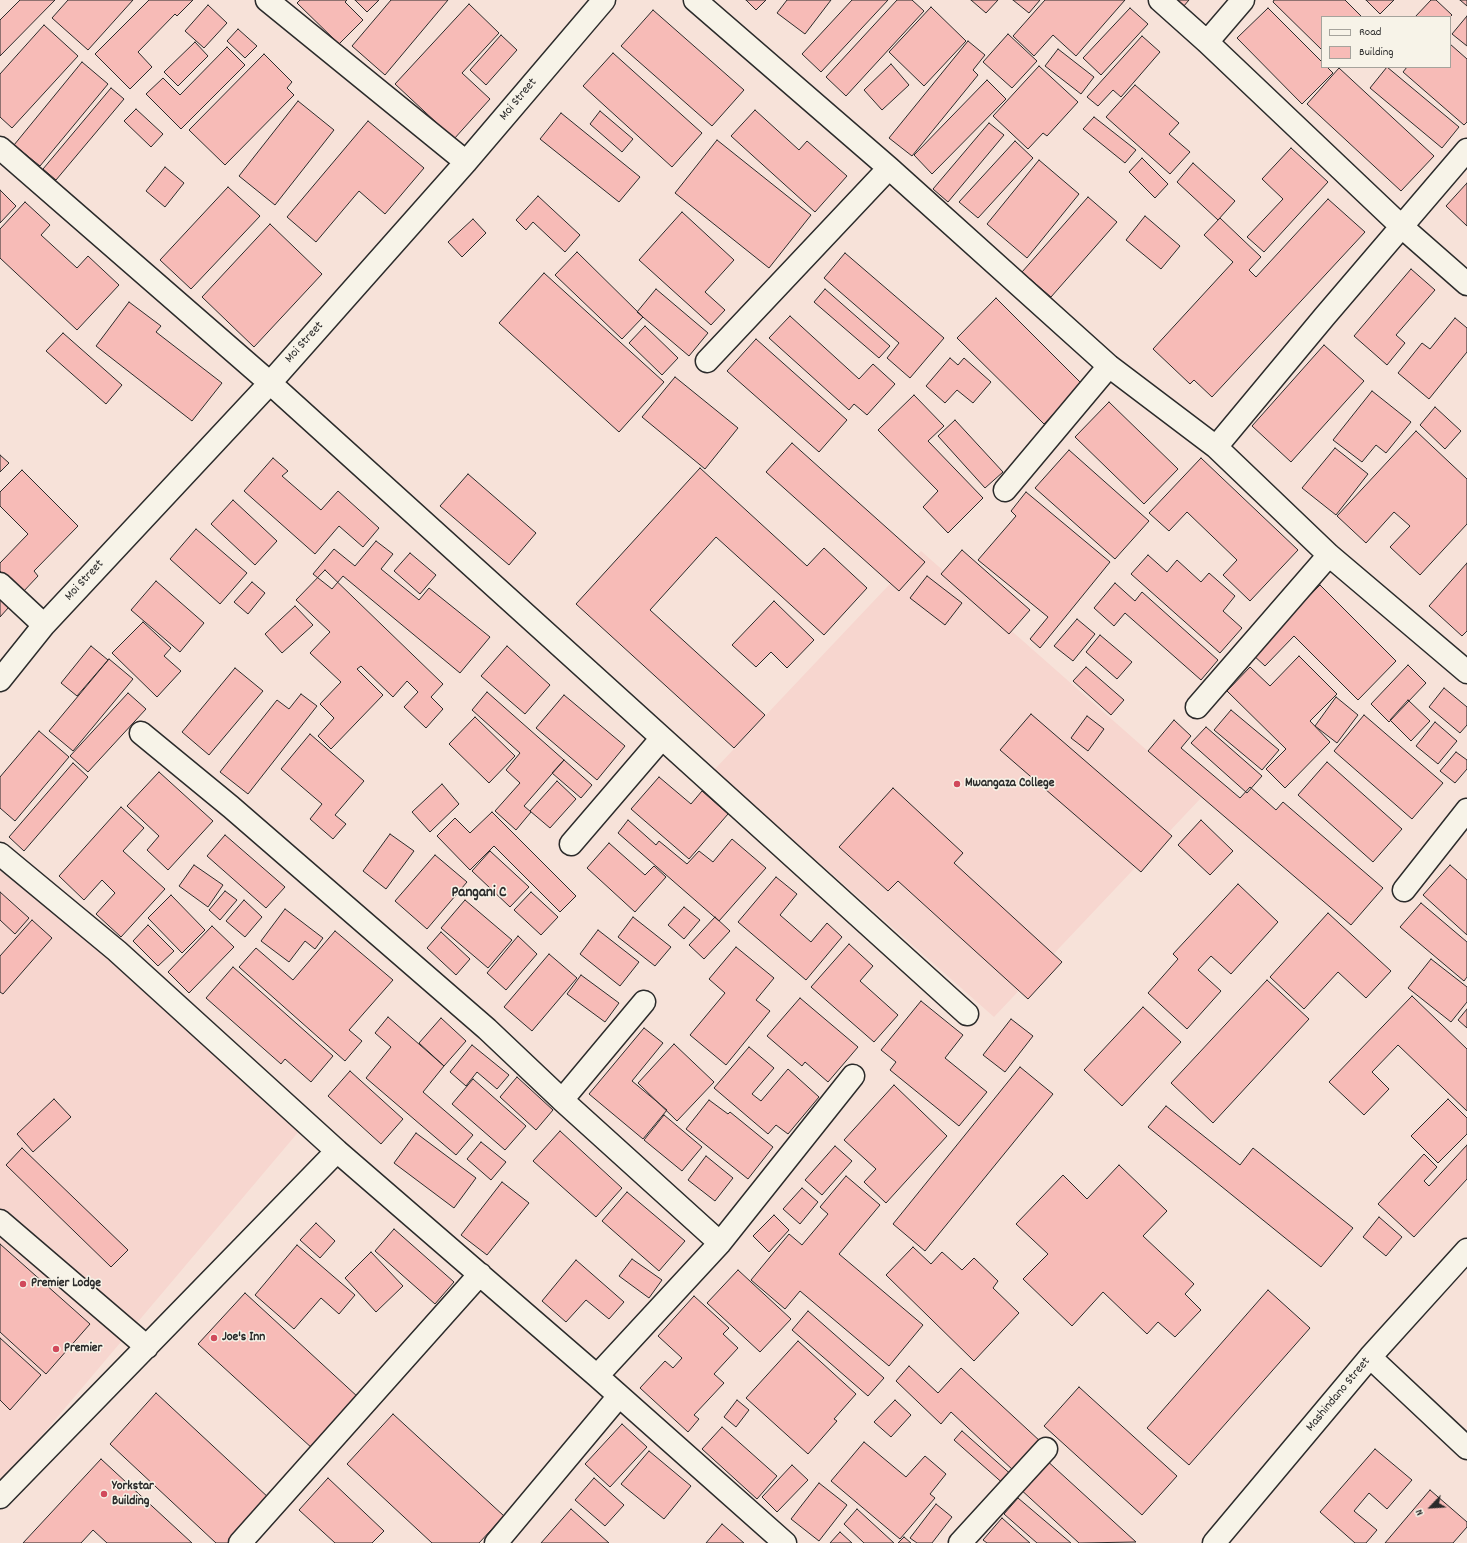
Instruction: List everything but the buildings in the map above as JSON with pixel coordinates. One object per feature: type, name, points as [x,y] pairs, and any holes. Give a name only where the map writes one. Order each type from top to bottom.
[{"type":"street","points":[[267,0],[466,162]]},
{"type":"street","name":"Moi Street","points":[[0,680],[44,626],[270,383],[466,162],[604,0]]},
{"type":"street","points":[[695,0],[889,168],[1109,366],[1216,447],[1329,555],[1467,672]]},
{"type":"street","points":[[1160,0],[1207,42],[1401,226],[1467,284]]},
{"type":"street","points":[[1207,42],[1242,0]]},
{"type":"street","points":[[0,148],[270,383],[967,1014]]},
{"type":"street","points":[[1216,447],[1401,226],[1467,150]]},
{"type":"street","points":[[707,361],[889,168]]},
{"type":"street","points":[[1005,490],[1109,366]]},
{"type":"street","points":[[1197,707],[1329,555]]},
{"type":"street","points":[[0,584],[44,626]]},
{"type":"street","points":[[141,733],[236,812],[481,1024],[562,1100],[720,1243]]},
{"type":"street","points":[[571,844],[662,738]]},
{"type":"street","points":[[1404,890],[1467,810]]},
{"type":"street","points":[[0,854],[117,951],[337,1151],[597,1376],[785,1543]]},
{"type":"street","points":[[562,1100],[644,1002]]},
{"type":"street","points":[[597,1376],[720,1243],[853,1076]]},
{"type":"street","points":[[0,1497],[337,1151]]},
{"type":"street","points":[[0,1221],[147,1347]]},
{"type":"street","name":"Mashindano Street","points":[[1214,1543],[1370,1357],[1467,1250]]},
{"type":"street","points":[[240,1543],[480,1274]]},
{"type":"street","points":[[1370,1357],[1467,1448]]},
{"type":"street","points":[[496,1543],[619,1396]]},
{"type":"street","points":[[960,1543],[1046,1448]]},
{"type":"shaded area","name":"Mwangaza College","points":[[921,551],[1201,798],[994,1017],[714,770]]},
{"type":"shaded area","points":[[0,850],[311,1117],[0,1485]]},
{"type":"place","name":"Mwangaza College","points":[[957,784]]},
{"type":"place","name":"Premier Lodge","points":[[23,1284]]},
{"type":"place","name":"Joe's Inn","points":[[214,1338]]},
{"type":"place","name":"Premier","points":[[56,1349]]},
{"type":"place","name":"Yorkstar Building","points":[[104,1494]]},
{"type":"district","name":"Pangani C","points":[[479,894]]}]
